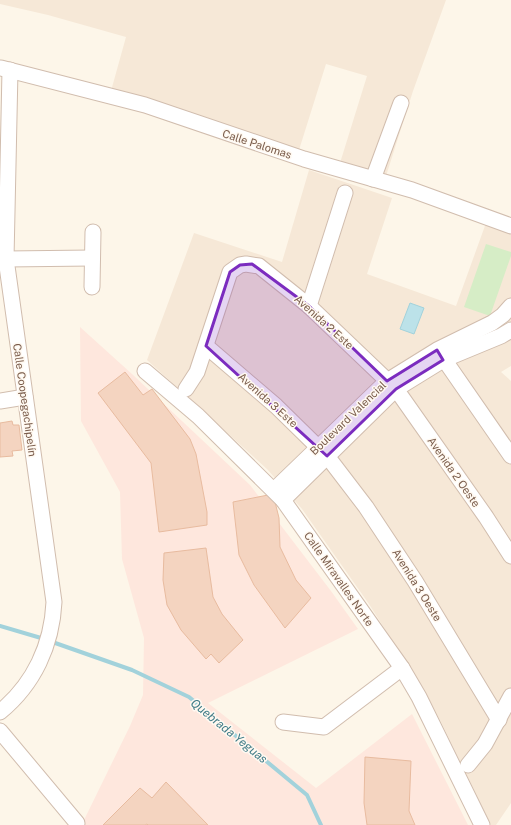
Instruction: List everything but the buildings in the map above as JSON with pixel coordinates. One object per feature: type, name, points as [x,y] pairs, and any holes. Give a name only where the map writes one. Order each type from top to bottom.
[{"type":"street","name":"Calle Palomas","points":[[5,69],[145,106],[304,159],[412,190],[511,226]]},
{"type":"street","name":"Calle Coopegachipelín","points":[[0,712],[9,705],[26,683],[41,659],[53,620],[54,602],[6,259],[5,69]]},
{"type":"street","points":[[373,179],[401,103]]},
{"type":"street","points":[[308,306],[345,193]]},
{"type":"street","points":[[92,232],[92,287]]},
{"type":"street","points":[[6,259],[92,258]]},
{"type":"street","name":"Avenida 2 Este","points":[[206,346],[230,272],[240,265],[246,264],[259,266],[308,306],[392,385]]},
{"type":"street","name":"Boulevard Valencial","points":[[278,495],[392,385],[492,323],[503,315],[511,306]]},
{"type":"street","name":"Boulevard Valencial","points":[[440,355],[501,336],[511,330]]},
{"type":"street","points":[[186,389],[197,372],[206,346]]},
{"type":"street","name":"Avenida 3 Este","points":[[206,346],[276,406],[323,451]]},
{"type":"street","points":[[440,355],[511,456]]},
{"type":"street","name":"Calle Miravalles Norte","points":[[145,371],[198,416],[278,495],[402,668],[419,697],[482,825]]},
{"type":"street","name":"Avenida 2 Oeste","points":[[392,385],[486,517],[511,556]]},
{"type":"street","points":[[0,401],[25,397]]},
{"type":"street","name":"Avenida 3 Oeste","points":[[323,451],[366,508],[415,581],[499,720]]},
{"type":"street","points":[[283,722],[324,728],[402,668]]},
{"type":"street","points":[[468,765],[485,744],[511,696]]},
{"type":"street","points":[[0,731],[78,823]]},
{"type":"highlighted area","points":[[252,264],[309,306],[387,381],[437,350],[443,360],[396,389],[327,456],[206,346],[230,272],[240,265]]},
{"type":"shaded area","points":[[0,0],[446,0],[413,91],[386,176],[340,163],[367,76],[326,64],[299,150],[111,91],[126,37],[48,15],[0,4]]},
{"type":"shaded area","points":[[309,170],[392,198],[367,274],[456,306],[486,223],[511,235],[511,366],[501,372],[511,381],[511,803],[496,825],[491,825],[441,722],[422,688],[369,604],[302,509],[267,469],[147,360],[194,233],[282,262]]},
{"type":"shaded area","points":[[80,327],[250,485],[331,591],[358,629],[208,703],[316,788],[412,714],[468,825],[78,825],[85,818],[130,726],[143,695],[144,638],[122,559],[120,492],[81,421]]},
{"type":"green space","points":[[486,244],[511,252],[511,256],[490,316],[464,307]]},
{"type":"water","points":[[410,303],[424,308],[414,334],[400,329]]},
{"type":"waterway","name":"Quebrada Yeguas","points":[[0,626],[41,638],[132,670],[189,697],[307,795],[321,825]]}]
